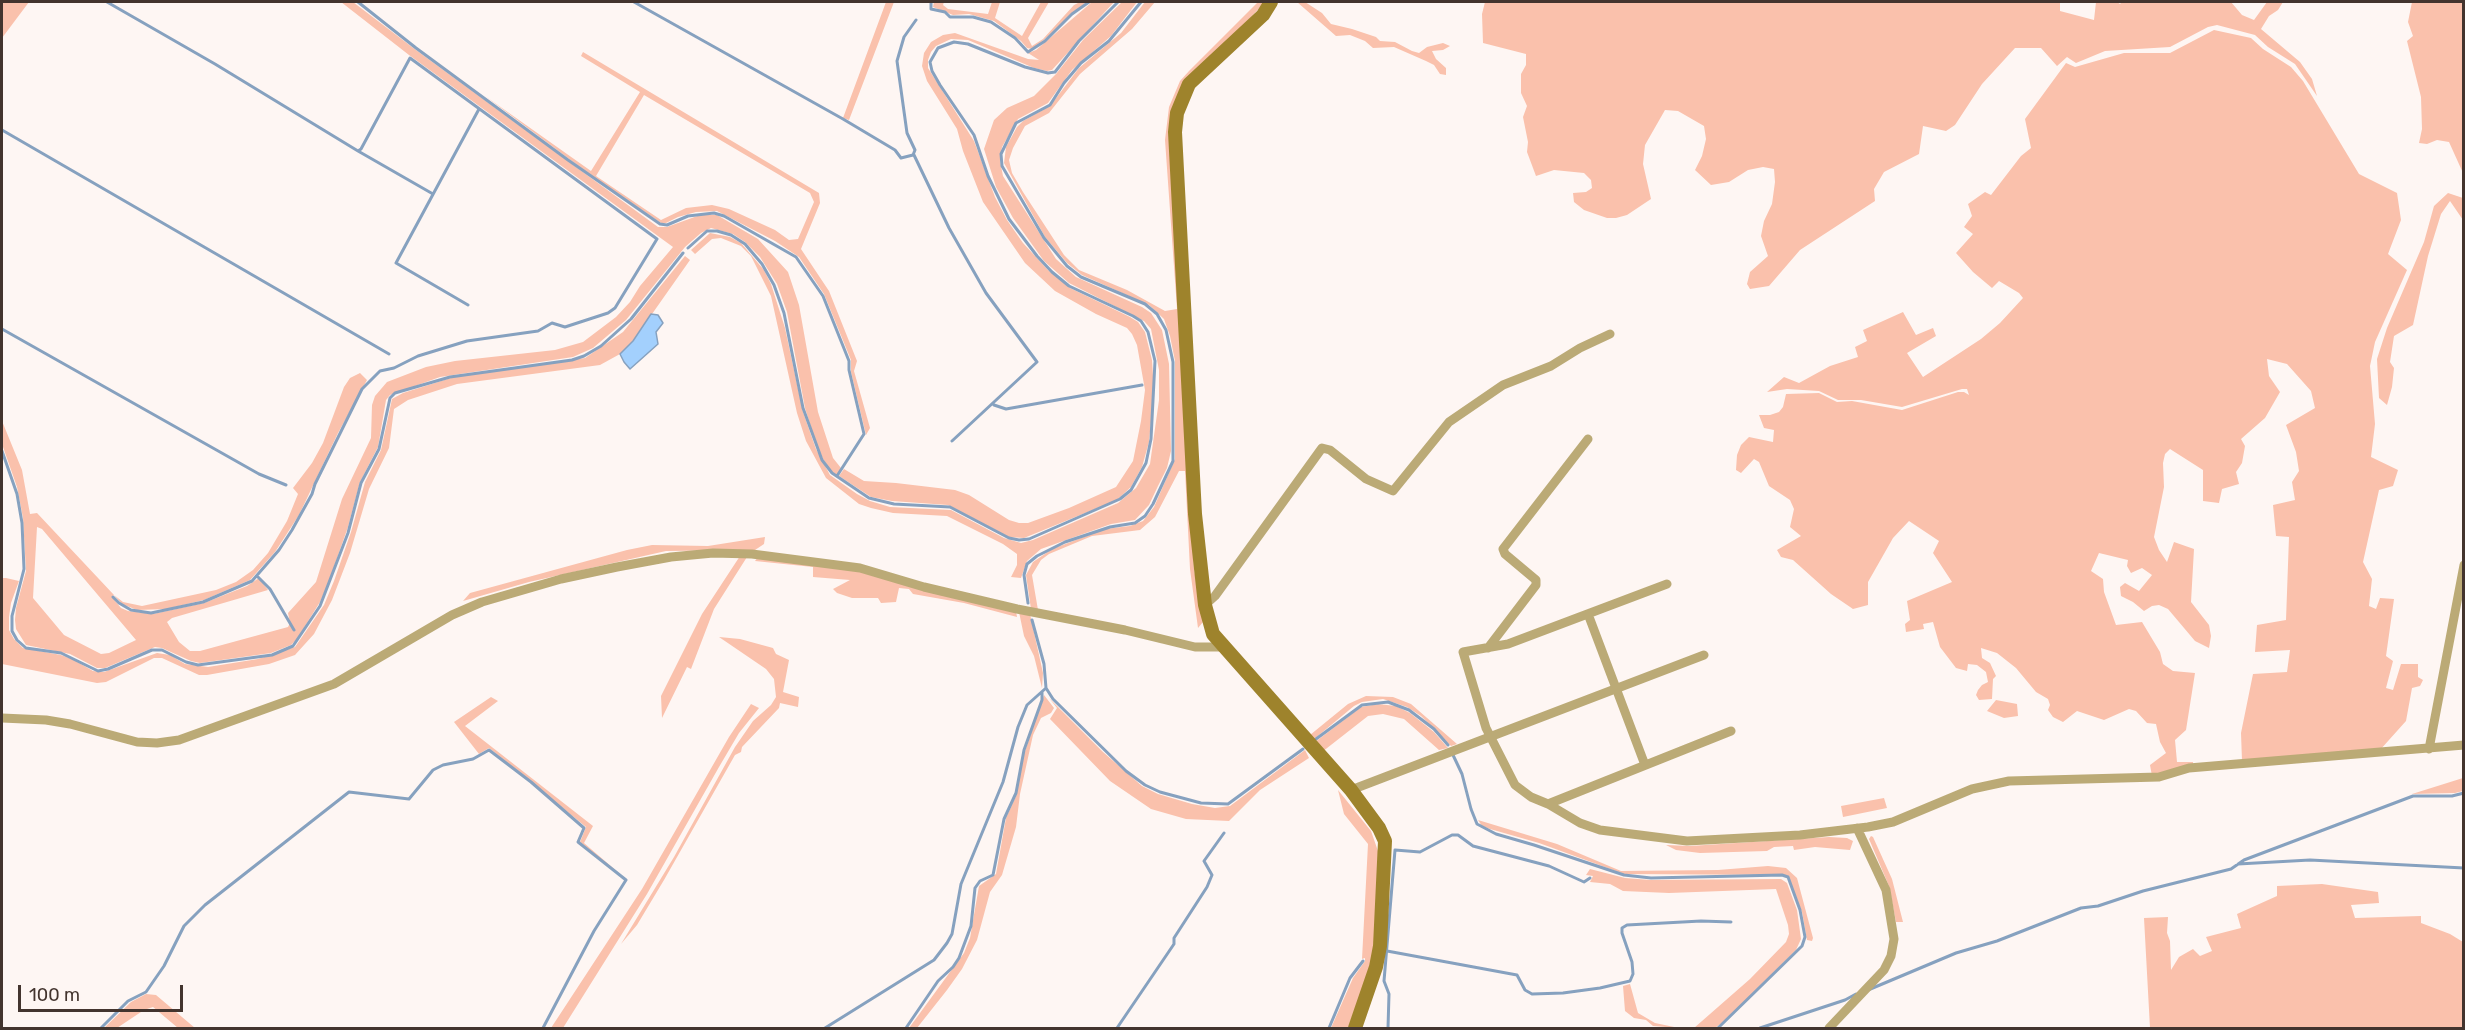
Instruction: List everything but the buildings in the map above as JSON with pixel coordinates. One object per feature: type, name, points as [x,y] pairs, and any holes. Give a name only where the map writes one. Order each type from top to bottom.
[{"type":"street","points":[[1271,2],[1263,15],[1189,84],[1177,113],[1175,132],[1195,514],[1205,605],[1213,634],[1351,790],[1379,828],[1384,841],[1380,946],[1376,967],[1354,1029]]},
{"type":"street","points":[[1205,605],[1215,596],[1322,448],[1330,450],[1366,479],[1393,491],[1449,422],[1503,385],[1551,366],[1580,348],[1610,334]]},
{"type":"street","points":[[1488,648],[1536,585],[1536,580],[1505,554],[1503,549],[1588,439]]},
{"type":"street","points":[[2,718],[62,722],[136,742],[157,743],[179,740],[334,684],[452,615],[510,592],[671,557],[713,553],[763,555],[860,568],[924,587],[1017,609],[1195,646],[1223,647]]},
{"type":"street","points":[[2429,749],[2463,565]]},
{"type":"street","points":[[1666,584],[1508,644],[1462,652],[1490,736],[1515,785],[1531,797],[1580,823],[1600,830],[1658,839],[1709,840],[1800,835],[1893,822],[1972,789],[2009,781],[2159,777],[2189,768],[2463,745]]},
{"type":"street","points":[[1588,614],[1645,765]]},
{"type":"street","points":[[1351,790],[1704,655]]},
{"type":"street","points":[[1548,804],[1731,731]]},
{"type":"street","points":[[1829,1029],[1884,970],[1891,956],[1894,939],[1886,890],[1857,828]]},
{"type":"shaded area","points":[[2,2],[29,2],[2,38]]},
{"type":"shaded area","points":[[341,2],[353,2],[658,227],[667,227],[700,215],[717,215],[758,239],[788,272],[799,305],[818,412],[833,458],[841,468],[837,475],[832,472],[823,459],[815,440],[805,408],[787,312],[777,284],[760,257],[745,242],[733,234],[711,228],[701,233],[685,247],[626,320],[593,348],[573,357],[440,377],[390,395],[386,400],[378,447],[360,482],[348,527],[329,581],[320,602],[291,645],[271,653],[200,663],[155,647],[105,668],[97,668],[70,654],[26,645],[16,629],[15,620],[26,571],[23,518],[17,487],[2,444],[2,421],[22,470],[30,514],[37,513],[114,595],[112,597],[121,608],[128,611],[153,614],[204,603],[247,586],[259,578],[268,590],[172,618],[167,622],[179,642],[190,651],[200,651],[288,627],[290,623],[288,613],[316,582],[342,499],[371,438],[372,405],[375,396],[387,382],[426,367],[455,361],[555,350],[583,342],[616,317],[673,247],[409,55]],"holes":[[[37,527],[42,529],[136,640],[109,653],[101,654],[64,635],[33,598]]]},
{"type":"shaded area","points":[[886,2],[894,2],[849,120],[843,118]]},
{"type":"shaded area","points":[[934,2],[944,2],[943,5],[948,9],[988,14],[992,2],[1000,2],[995,18],[1022,36],[1041,2],[1049,2],[1028,38],[1032,46],[1043,39],[1074,5],[1086,2],[1032,49],[1027,48],[994,21],[969,14],[953,15],[933,7]]},
{"type":"shaded area","points":[[1092,2],[1114,2],[1052,70],[1034,68],[968,40],[951,39],[936,46],[931,52],[928,68],[974,141],[995,197],[1023,243],[1048,270],[1070,288],[1130,317],[1138,322],[1145,332],[1152,360],[1154,391],[1149,442],[1142,467],[1131,487],[1117,500],[1024,538],[1009,537],[948,505],[892,501],[871,497],[839,476],[844,469],[864,481],[955,490],[969,495],[1009,520],[1028,523],[1116,487],[1133,461],[1145,390],[1137,345],[1132,334],[1127,328],[1055,291],[1025,263],[983,202],[957,129],[927,81],[922,66],[924,53],[931,42],[943,35],[955,33],[1028,59],[1039,60],[1028,53],[1036,50]]},
{"type":"shaded area","points":[[1122,2],[1137,2],[1111,36],[1072,70],[1048,103],[1018,119],[1002,147],[1000,161],[1003,176],[1056,259],[1076,277],[1151,313],[1162,330],[1169,364],[1171,451],[1167,468],[1149,505],[1135,520],[1111,524],[1041,549],[1027,561],[1021,578],[1011,577],[1017,565],[1017,554],[1003,544],[947,516],[893,513],[859,504],[826,478],[806,441],[797,413],[771,296],[751,256],[741,246],[721,238],[712,239],[695,254],[691,250],[710,233],[730,237],[741,243],[764,270],[771,284],[785,328],[803,412],[816,449],[830,475],[857,494],[890,507],[951,510],[1004,538],[1021,543],[1033,540],[1118,503],[1136,488],[1150,464],[1159,400],[1159,370],[1151,329],[1144,321],[1069,283],[1044,261],[1013,218],[996,187],[984,149],[994,120],[1007,108],[1034,96],[1056,74],[1083,40]]},
{"type":"shaded area","points":[[1145,2],[1155,2],[1132,29],[1080,74],[1049,113],[1025,126],[1009,160],[1012,173],[1023,192],[1064,255],[1079,270],[1127,290],[1165,311],[1177,309],[1165,140],[1169,107],[1180,81],[1189,71],[1258,2],[1265,2],[1178,96],[1194,569],[1203,622],[1198,628],[1190,569],[1185,471],[1179,471],[1155,517],[1140,530],[1092,536],[1049,554],[1041,560],[1032,575],[1038,610],[1031,609],[1026,575],[1033,562],[1052,549],[1105,529],[1130,526],[1143,521],[1154,507],[1175,459],[1175,361],[1164,319],[1149,305],[1082,275],[1067,263],[1045,237],[1004,163],[1006,147],[1017,127],[1023,121],[1050,106],[1079,68],[1121,33]]},
{"type":"shaded area","points":[[1297,2],[1305,2],[1322,13],[1331,24],[1376,37],[1380,41],[1395,42],[1412,51],[1419,53],[1427,47],[1443,43],[1450,46],[1443,50],[1432,51],[1436,59],[1446,68],[1446,75],[1440,74],[1434,65],[1394,47],[1373,48],[1365,41],[1350,35],[1336,36]]},
{"type":"shaded area","points":[[1485,2],[2060,2],[2060,11],[2094,20],[2096,2],[2120,4],[2122,2],[2231,2],[2242,15],[2254,20],[2267,2],[2283,2],[2278,10],[2269,16],[2261,29],[2300,62],[2312,79],[2317,96],[2295,64],[2268,47],[2255,35],[2217,25],[2208,27],[2170,47],[2105,51],[2076,63],[2067,57],[2057,66],[2041,48],[2015,48],[1982,84],[1955,125],[1946,131],[1923,126],[1919,154],[1884,172],[1874,189],[1875,201],[1800,250],[1769,286],[1750,289],[1747,284],[1750,272],[1768,256],[1761,236],[1764,221],[1772,204],[1774,169],[1763,167],[1748,170],[1729,182],[1711,185],[1695,170],[1702,156],[1706,139],[1704,126],[1678,111],[1665,110],[1645,145],[1643,164],[1651,199],[1627,215],[1616,218],[1607,218],[1584,210],[1574,202],[1573,193],[1586,192],[1592,188],[1591,180],[1584,173],[1554,170],[1536,176],[1527,152],[1528,142],[1523,117],[1527,106],[1521,93],[1521,74],[1526,65],[1526,54],[1483,43],[1482,14]]},
{"type":"shaded area","points":[[2412,2],[2463,2],[2463,173],[2449,142],[2437,140],[2427,144],[2419,143],[2422,129],[2421,97],[2407,41],[2413,36],[2408,22]]},
{"type":"shaded area","points":[[2214,30],[2251,38],[2263,49],[2291,67],[2303,81],[2359,174],[2397,193],[2401,220],[2388,254],[2407,270],[2375,342],[2370,366],[2375,424],[2371,457],[2398,470],[2393,486],[2379,490],[2363,562],[2372,579],[2369,606],[2376,609],[2380,598],[2394,599],[2386,656],[2393,661],[2386,688],[2393,690],[2401,664],[2418,664],[2418,677],[2423,680],[2420,686],[2412,688],[2406,721],[2380,750],[2242,761],[2241,733],[2253,674],[2287,672],[2290,650],[2255,652],[2257,625],[2286,620],[2289,537],[2276,536],[2273,505],[2295,500],[2292,482],[2299,471],[2296,452],[2286,425],[2315,408],[2311,391],[2287,364],[2267,359],[2269,376],[2280,392],[2265,418],[2241,439],[2245,446],[2242,463],[2236,472],[2239,484],[2222,489],[2219,503],[2203,501],[2203,470],[2170,449],[2165,454],[2163,463],[2164,487],[2154,537],[2167,562],[2174,542],[2194,549],[2191,602],[2209,625],[2211,636],[2209,648],[2195,641],[2168,609],[2159,605],[2144,611],[2121,596],[2120,587],[2125,583],[2139,591],[2152,575],[2142,568],[2131,573],[2127,566],[2128,560],[2099,553],[2091,571],[2103,579],[2104,592],[2116,625],[2142,622],[2160,652],[2163,664],[2173,671],[2195,673],[2186,730],[2175,740],[2177,762],[2193,762],[2193,766],[2152,776],[2150,765],[2166,753],[2160,742],[2156,724],[2147,723],[2136,711],[2129,709],[2104,720],[2077,711],[2063,722],[2053,717],[2048,710],[2050,705],[2048,699],[2036,692],[2016,668],[1997,653],[1981,648],[1982,658],[1990,663],[1996,676],[1993,679],[1992,699],[1979,700],[1976,695],[1978,690],[1988,682],[1986,672],[1977,665],[1968,664],[1967,671],[1956,668],[1940,647],[1933,622],[1923,624],[1924,629],[1906,632],[1905,624],[1910,620],[1907,601],[1952,582],[1933,553],[1939,541],[1909,521],[1893,538],[1868,582],[1868,605],[1853,609],[1831,594],[1793,560],[1781,557],[1777,550],[1801,536],[1790,527],[1794,509],[1790,500],[1769,486],[1759,462],[1754,459],[1741,473],[1736,470],[1737,455],[1741,445],[1749,437],[1773,442],[1774,430],[1764,428],[1759,415],[1779,412],[1783,407],[1786,394],[1819,393],[1837,402],[1852,401],[1902,410],[1958,392],[1969,395],[1967,389],[1962,389],[1902,407],[1861,400],[1838,400],[1819,391],[1787,389],[1767,392],[1784,377],[1799,383],[1830,366],[1858,357],[1855,347],[1867,341],[1863,330],[1903,312],[1916,335],[1933,328],[1936,336],[1907,353],[1923,377],[1981,339],[2000,323],[2023,298],[1999,281],[1992,288],[1956,253],[1973,234],[1964,227],[1972,216],[1968,204],[1985,192],[1991,195],[2021,156],[2031,148],[2025,119],[2066,63],[2075,67],[2124,53],[2170,53]]},
{"type":"shaded area","points":[[583,52],[819,193],[820,203],[801,249],[829,291],[857,361],[854,371],[870,428],[866,435],[851,372],[851,360],[824,294],[799,257],[775,241],[717,211],[696,212],[661,223],[589,174],[485,96],[591,171],[640,92],[581,56]],"holes":[[[644,95],[810,193],[814,202],[798,239],[789,240],[775,230],[729,209],[712,205],[686,208],[661,220],[596,176]]]},
{"type":"shaded area","points":[[2448,193],[2463,198],[2463,220],[2450,201],[2441,214],[2428,256],[2413,325],[2394,336],[2390,362],[2394,368],[2387,405],[2379,398],[2377,359],[2387,328],[2424,242],[2434,206]]},
{"type":"shaded area","points":[[685,256],[690,260],[633,341],[620,354],[600,365],[457,384],[408,400],[394,409],[389,448],[369,489],[350,553],[332,600],[314,634],[295,655],[269,664],[207,675],[199,675],[162,658],[154,658],[106,682],[97,683],[2,664],[2,578],[19,581],[11,603],[9,617],[9,630],[14,639],[23,648],[61,655],[93,671],[104,672],[157,653],[170,655],[185,664],[208,667],[258,659],[295,647],[324,605],[334,581],[365,482],[381,450],[392,399],[403,393],[454,377],[585,358],[623,332]]},
{"type":"shaded area","points":[[360,373],[367,380],[338,433],[299,515],[275,552],[250,580],[204,600],[166,609],[137,610],[122,604],[114,595],[123,602],[142,606],[216,590],[236,582],[253,570],[268,553],[287,521],[298,494],[293,488],[312,463],[323,443],[344,387],[350,378]]},
{"type":"shaded area","points":[[765,537],[764,544],[755,550],[666,551],[529,582],[463,601],[470,593],[627,550],[652,545],[708,546]]},
{"type":"shaded area","points":[[740,556],[747,557],[714,609],[691,669],[687,667],[662,718],[661,696],[702,614]]},
{"type":"shaded area","points":[[758,557],[862,572],[1016,611],[1017,617],[964,603],[913,594],[909,589],[899,588],[896,602],[881,603],[878,598],[852,598],[837,593],[833,589],[850,580],[813,577],[813,567],[755,561]]},
{"type":"shaded area","points":[[1019,612],[1030,614],[1043,673],[1042,688],[1034,656],[1024,636]]},
{"type":"shaded area","points":[[719,637],[740,639],[773,648],[776,654],[789,660],[783,692],[799,697],[798,707],[780,703],[779,708],[742,747],[741,752],[735,755],[637,925],[621,944],[674,857],[735,747],[753,721],[771,705],[776,697],[774,679],[766,669]]},
{"type":"shaded area","points":[[1044,695],[1054,708],[1051,713],[1041,718],[1033,735],[1020,794],[1016,827],[1002,875],[990,892],[977,940],[962,969],[947,990],[917,1028],[909,1028],[964,953],[970,938],[979,886],[996,874],[1006,818],[1016,796],[1024,754]]},
{"type":"shaded area","points":[[1366,696],[1393,697],[1411,704],[1457,744],[1451,746],[1421,716],[1407,707],[1383,699],[1362,702],[1354,706],[1313,740],[1310,735],[1348,704]]},
{"type":"shaded area","points":[[491,697],[498,701],[465,726],[593,826],[584,843],[627,880],[580,842],[586,827],[489,748],[479,754],[454,722]]},
{"type":"shaded area","points":[[1049,698],[1103,752],[1142,786],[1158,794],[1192,804],[1215,808],[1230,806],[1305,750],[1309,758],[1260,790],[1229,821],[1186,819],[1151,809],[1110,781],[1050,719],[1057,708]]},
{"type":"shaded area","points":[[1996,700],[2017,704],[2018,716],[2004,718],[1987,711]]},
{"type":"shaded area","points":[[751,704],[759,708],[739,733],[647,894],[563,1028],[551,1028],[642,889],[729,737]]},
{"type":"shaded area","points":[[1378,704],[1396,706],[1410,713],[1434,732],[1448,748],[1439,750],[1404,719],[1383,714],[1368,716],[1322,752],[1315,742],[1361,707]]},
{"type":"shaded area","points":[[2463,778],[2463,791],[2412,794]]},
{"type":"shaded area","points":[[1338,790],[1371,831],[1378,851],[1379,868],[1371,964],[1348,1028],[1331,1028],[1353,978],[1365,961],[1365,958],[1362,959],[1368,844],[1344,814]]},
{"type":"shaded area","points":[[1884,798],[1887,808],[1843,817],[1841,806]]},
{"type":"shaded area","points":[[1478,820],[1557,844],[1621,871],[1718,870],[1768,866],[1786,868],[1797,878],[1812,941],[1807,940],[1802,912],[1787,875],[1624,874],[1539,843],[1490,829],[1482,826]]},
{"type":"shaded area","points":[[1871,836],[1892,879],[1903,922],[1896,922],[1889,886],[1869,839]]},
{"type":"shaded area","points":[[1829,837],[1847,838],[1853,841],[1850,850],[1815,847],[1794,850],[1793,846],[1774,847],[1767,851],[1700,853],[1676,850],[1666,845],[1690,846]]},
{"type":"shaded area","points":[[1590,869],[1625,878],[1650,880],[1781,879],[1787,883],[1797,910],[1801,939],[1796,950],[1727,1019],[1715,1028],[1694,1028],[1750,979],[1786,942],[1789,934],[1788,925],[1776,889],[1669,893],[1623,891],[1610,884],[1590,882],[1593,876],[1586,875]]},
{"type":"shaded area","points":[[2322,884],[2378,892],[2379,903],[2351,905],[2355,918],[2421,916],[2421,923],[2450,934],[2463,942],[2463,1028],[2150,1028],[2144,918],[2168,917],[2167,933],[2170,941],[2171,970],[2179,957],[2193,949],[2200,956],[2212,951],[2206,937],[2241,928],[2237,914],[2277,896],[2277,886]]},
{"type":"shaded area","points":[[1630,984],[1638,1013],[1655,1023],[1679,1028],[1653,1026],[1646,1020],[1634,1018],[1625,1011],[1623,986]]},
{"type":"shaded area","points":[[146,994],[156,995],[195,1028],[178,1028],[153,1007],[144,1010],[117,1028],[104,1028],[131,1002]]},
{"type":"water","points":[[651,314],[658,315],[663,323],[656,332],[658,344],[630,369],[620,354],[633,341]]},
{"type":"waterway","points":[[107,2],[215,64],[358,151],[410,58],[657,239],[615,308],[608,313],[565,327],[552,323],[538,331],[467,341],[380,371],[362,389],[312,494],[292,530],[279,550],[252,581],[203,602],[151,613],[131,610],[113,597]]},
{"type":"waterway","points":[[358,2],[416,48],[568,160],[660,224],[667,225],[688,216],[714,213],[724,216],[796,257],[823,296],[849,361],[849,370],[864,434],[837,476]]},
{"type":"waterway","points":[[634,2],[843,119],[895,150],[901,158],[913,155],[915,150],[907,133],[897,61],[904,37],[916,20]]},
{"type":"waterway","points":[[931,2],[931,9],[945,12],[950,17],[973,17],[991,22],[1015,38],[1028,52],[1045,41],[1072,14],[1089,2]]},
{"type":"waterway","points":[[688,248],[707,231],[717,231],[731,235],[745,244],[762,264],[774,285],[784,313],[803,408],[822,460],[832,473],[869,498],[894,504],[950,507],[1009,538],[1019,540],[1029,539],[1120,499],[1131,490],[1146,463],[1151,439],[1155,361],[1148,332],[1141,321],[1133,316],[1069,286],[1037,256],[1009,219],[988,176],[974,135],[940,85],[930,62],[938,48],[954,42],[968,44],[1025,67],[1048,73],[1055,72],[1079,41],[1118,2]]},
{"type":"waterway","points":[[1028,603],[1024,575],[1027,564],[1037,556],[1065,542],[1110,527],[1135,523],[1145,516],[1173,461],[1173,362],[1166,330],[1157,314],[1145,304],[1081,277],[1067,266],[1044,238],[1002,166],[1001,154],[1016,123],[1050,105],[1064,83],[1081,63],[1109,41],[1141,2]]},
{"type":"waterway","points":[[468,305],[396,263],[479,109]]},
{"type":"waterway","points":[[2,130],[389,354]]},
{"type":"waterway","points":[[358,151],[433,194]]},
{"type":"waterway","points":[[914,155],[949,228],[986,293],[1037,362],[952,441]]},
{"type":"waterway","points":[[2,451],[17,494],[22,523],[24,569],[12,616],[12,631],[17,640],[26,648],[61,653],[98,671],[152,650],[162,650],[186,662],[198,665],[272,655],[293,646],[320,606],[348,533],[361,483],[379,449],[390,398],[395,393],[450,377],[572,360],[584,356],[601,346],[631,319],[683,253]]},
{"type":"waterway","points":[[2,329],[259,474],[286,485]]},
{"type":"waterway","points":[[994,405],[1006,409],[1142,385]]},
{"type":"waterway","points":[[258,577],[270,589],[294,630]]},
{"type":"waterway","points":[[1032,620],[1044,664],[1046,688],[1053,699],[1126,771],[1145,785],[1160,792],[1201,803],[1228,804],[1303,749]]},
{"type":"waterway","points":[[825,1028],[934,960],[947,943],[952,934],[961,884],[1003,782],[1018,727],[1027,705],[1046,688]]},
{"type":"waterway","points":[[906,1028],[938,981],[959,958],[971,926],[975,888],[980,881],[993,875],[1004,819],[1016,793],[1024,750],[1042,700],[1042,692]]},
{"type":"waterway","points":[[1316,739],[1362,705],[1388,702],[1409,710],[1434,729],[1448,745]]},
{"type":"waterway","points":[[101,1028],[128,1001],[146,992],[164,966],[184,926],[205,905],[349,792],[409,799],[433,770],[443,765],[473,759],[489,750],[531,782],[584,828],[578,842],[626,880],[594,931],[543,1028]]},
{"type":"waterway","points":[[1453,755],[1462,774],[1477,824],[1496,834],[1624,875],[1651,878],[1782,875],[1788,877],[1800,910],[1805,937],[1802,946],[1718,1028]]},
{"type":"waterway","points":[[1868,990],[1956,953],[1997,941],[2081,908],[2098,906],[2143,891],[2231,869],[2244,860],[2413,796],[2452,796],[2464,793]]},
{"type":"waterway","points":[[1117,1028],[1174,944],[1174,938],[1207,887],[1212,875],[1204,861],[1224,833]]},
{"type":"waterway","points":[[1388,1028],[1389,994],[1384,981],[1395,850],[1420,852],[1452,835],[1458,835],[1473,846],[1549,866],[1584,882],[1590,878]]},
{"type":"waterway","points":[[2238,864],[2310,860],[2464,868]]},
{"type":"waterway","points":[[1387,951],[1517,975],[1525,990],[1532,994],[1563,993],[1630,981],[1633,974],[1632,962],[1622,933],[1622,928],[1627,925],[1701,921],[1731,922]]},
{"type":"waterway","points":[[1329,1028],[1350,978],[1363,961]]},
{"type":"waterway","points":[[1760,1028],[1845,1000],[1856,994]]}]
